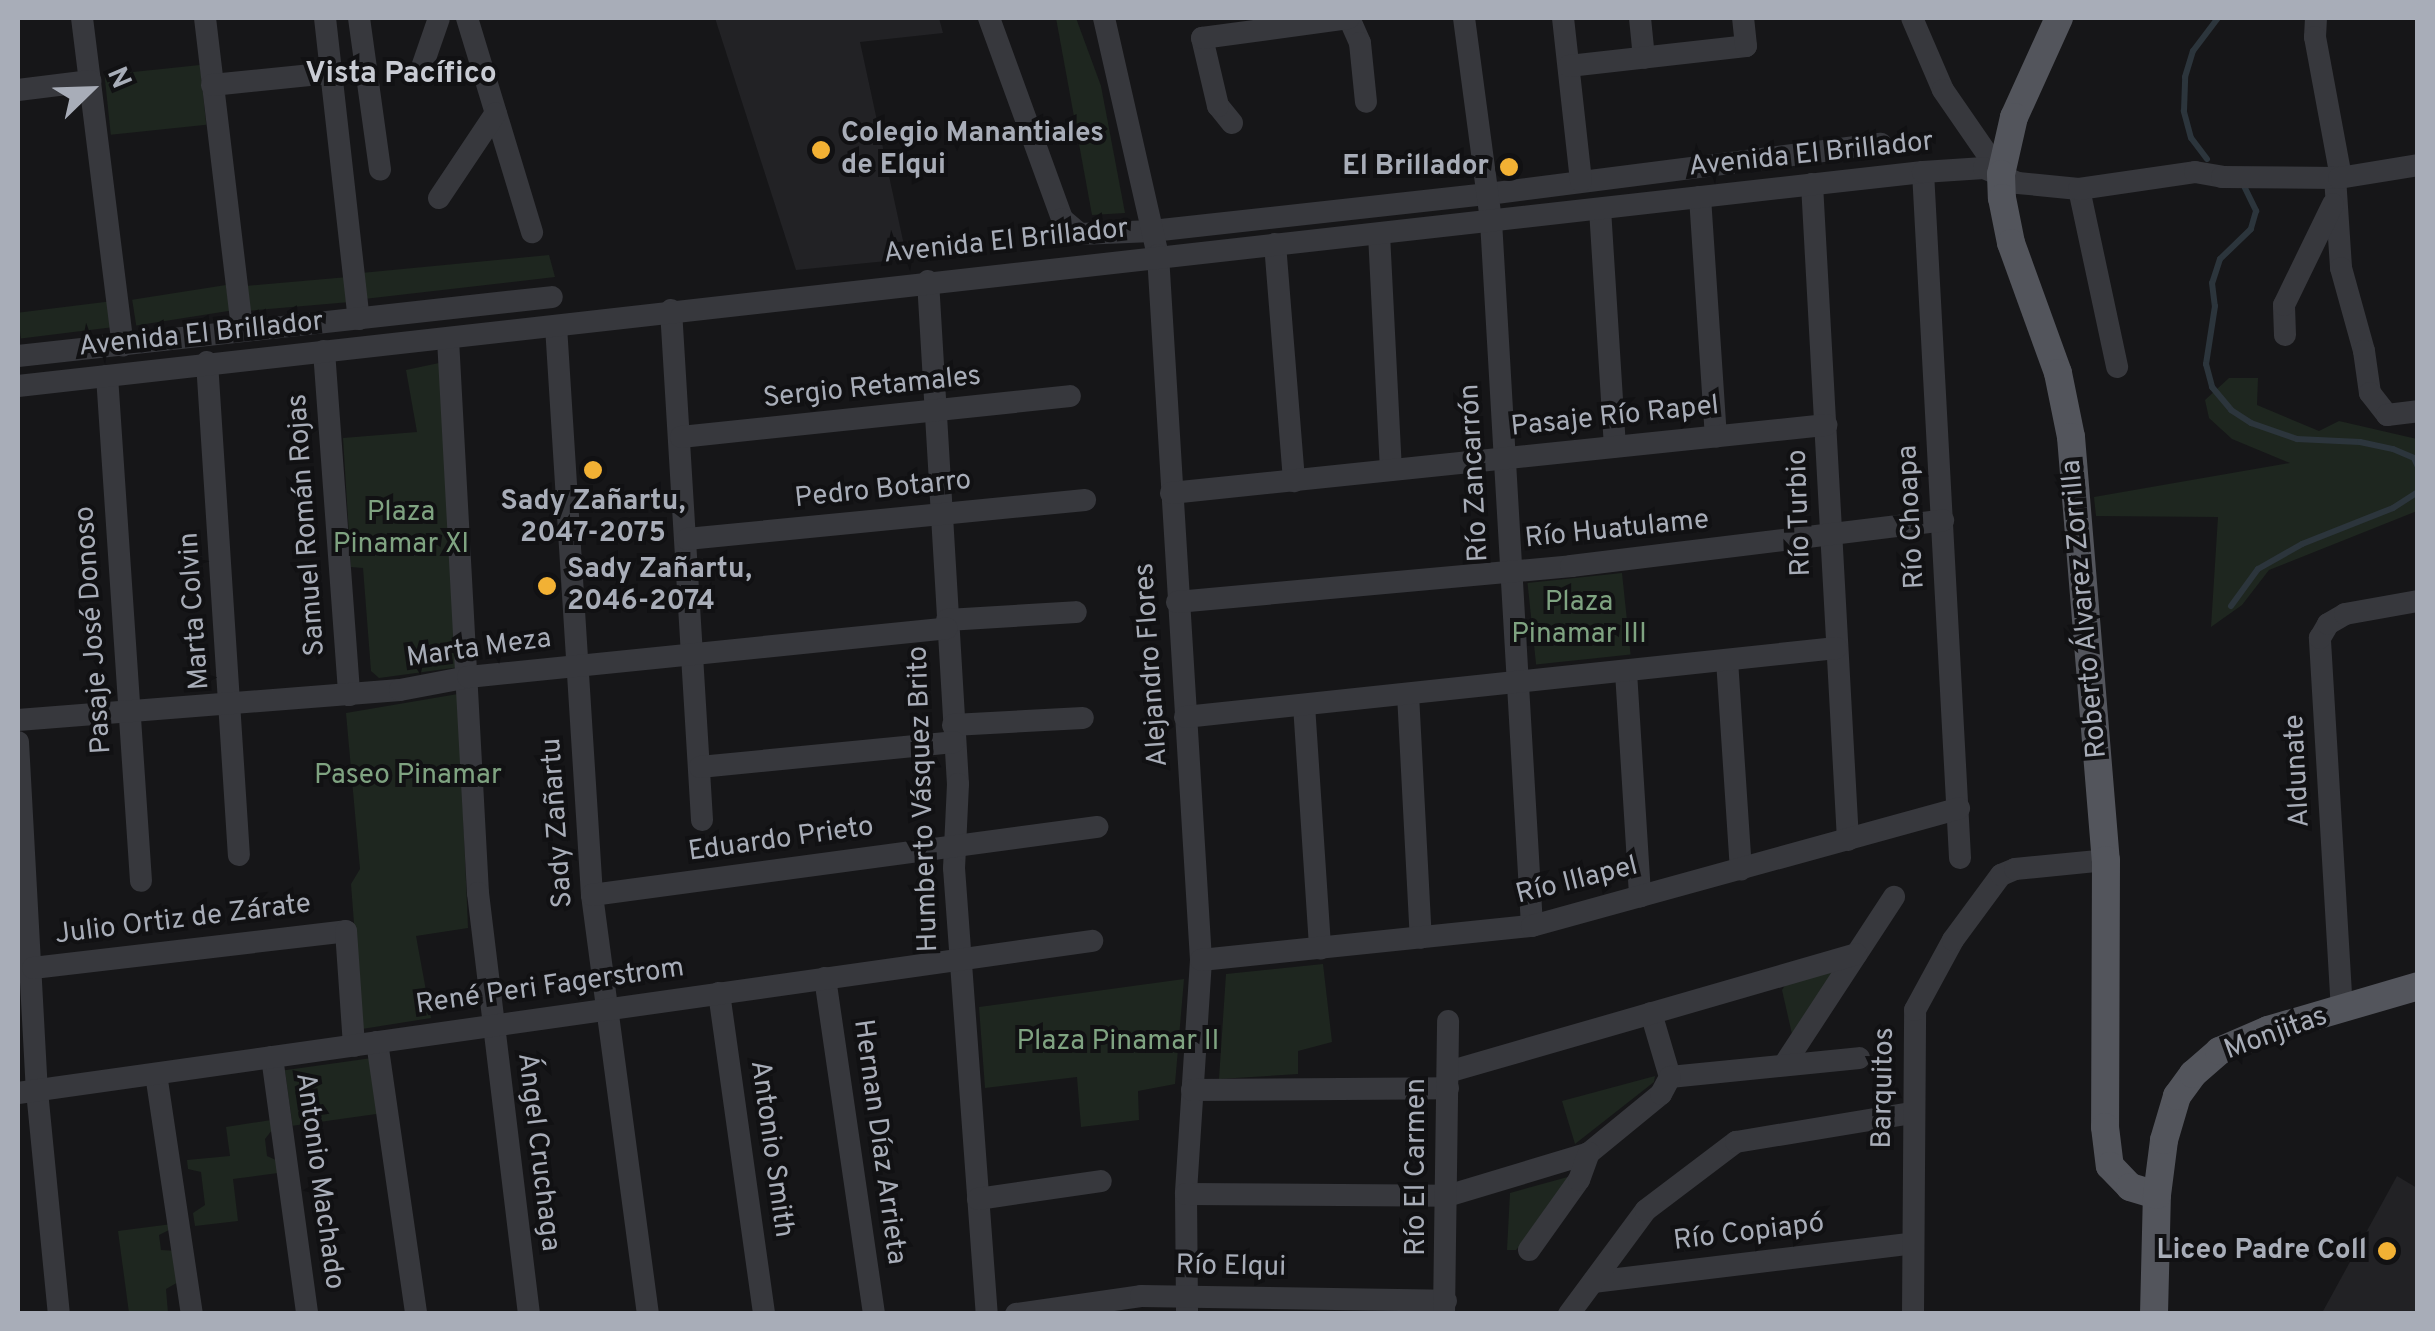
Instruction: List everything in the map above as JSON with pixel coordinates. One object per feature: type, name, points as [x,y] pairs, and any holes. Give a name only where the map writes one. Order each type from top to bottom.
[{"type":"main road","name":"Roberto Álvarez Zorrilla","points":[[2059,18],[2020,96],[2001,174],[2011,243],[2052,354],[2068,415],[2106,860],[2105,1127],[2110,1166],[2130,1187],[2157,1195]]},
{"type":"main road","name":"Monjitas","points":[[2154,1308],[2157,1195],[2176,1096],[2193,1074],[2219,1051],[2268,1030],[2418,986]]},
{"type":"street","points":[[82,18],[122,345]]},
{"type":"street","points":[[204,18],[242,330]]},
{"type":"street","points":[[325,18],[360,318]]},
{"type":"street","points":[[359,18],[380,170]]},
{"type":"street","points":[[422,70],[438,18]]},
{"type":"street","points":[[467,18],[532,232]]},
{"type":"street","name":"Avenida El Brillador","points":[[988,18],[1062,219],[1076,233],[1152,231],[1488,194],[1881,144]]},
{"type":"street","name":"Alejandro Flores","points":[[1104,18],[1158,255],[1201,960],[1186,1194],[1187,1305]]},
{"type":"street","points":[[1232,123],[1218,106],[1202,38],[1349,18],[1360,44],[1366,102]]},
{"type":"street","name":"Río Zancarrón","points":[[1464,18],[1491,221],[1532,926]]},
{"type":"street","points":[[1563,18],[1581,181]]},
{"type":"street","points":[[1640,18],[1644,58]]},
{"type":"street","points":[[1569,66],[1746,46],[1742,18]]},
{"type":"street","points":[[1912,18],[1943,90],[2001,174],[2028,185],[2078,189],[2195,172],[2338,183],[2418,166]]},
{"type":"street","points":[[2316,18],[2315,37],[2338,183],[2341,268],[2364,351],[2370,394],[2387,415],[2418,411]]},
{"type":"street","points":[[18,90],[90,82]]},
{"type":"street","points":[[212,85],[332,84],[369,91]]},
{"type":"street","points":[[439,198],[496,113]]},
{"type":"street","name":"Avenida El Brillador","points":[[18,386],[1923,172],[1984,168],[2001,174]]},
{"type":"street","name":"Río Choapa","points":[[1923,172],[1960,858]]},
{"type":"street","points":[[2285,335],[2284,305],[2338,183]]},
{"type":"street","name":"Río Turbio","points":[[1812,184],[1848,840]]},
{"type":"street","points":[[2078,189],[2117,367]]},
{"type":"street","points":[[1700,197],[1716,436]]},
{"type":"street","points":[[1600,209],[1615,447]]},
{"type":"street","points":[[1378,234],[1391,470]]},
{"type":"street","points":[[1275,244],[1294,481]]},
{"type":"street","name":"Humberto Vásquez Brito","points":[[928,281],[958,784],[953,848],[987,1314]]},
{"type":"street","name":"Avenida El Brillador","points":[[18,356],[552,297]]},
{"type":"street","points":[[672,310],[702,820]]},
{"type":"street","points":[[444,311],[545,328]]},
{"type":"street","name":"Sady Zañartu","points":[[545,328],[578,666],[592,896],[604,1010],[648,1314]]},
{"type":"street","name":"Ángel Cruchaga","points":[[448,339],[478,893],[529,1314]]},
{"type":"street","name":"Samuel Román Rojas","points":[[324,351],[349,695]]},
{"type":"street","name":"Marta Colvin","points":[[207,362],[239,855]]},
{"type":"street","name":"Pasaje José Donoso","points":[[107,376],[140,881]]},
{"type":"street","name":"Sergio Retamales","points":[[681,438],[1070,396]]},
{"type":"street","name":"Pasaje Río Rapel","points":[[1171,494],[1826,425]]},
{"type":"street","name":"Pedro Botarro","points":[[686,539],[1085,500]]},
{"type":"street","name":"Río Huatulame","points":[[1177,602],[1510,572],[1942,520]]},
{"type":"street","name":"Aldunate","points":[[2342,1010],[2320,638],[2328,624],[2345,614],[2418,602]]},
{"type":"street","name":"Marta Meza","points":[[18,720],[349,695],[468,678],[1076,612]]},
{"type":"street","points":[[1184,717],[1836,648]]},
{"type":"street","points":[[1727,660],[1741,870]]},
{"type":"street","points":[[1626,672],[1640,897]]},
{"type":"street","points":[[1408,694],[1421,938]]},
{"type":"street","points":[[1304,705],[1320,948]]},
{"type":"street","points":[[700,767],[1083,718]]},
{"type":"street","points":[[18,742],[33,968],[28,1092],[59,1314]]},
{"type":"street","name":"Río Illapel","points":[[1201,960],[1532,926],[1958,808]]},
{"type":"street","name":"Eduardo Prieto","points":[[592,896],[1097,827]]},
{"type":"street","name":"Barquitos","points":[[1913,1314],[1916,1010],[1928,982],[1991,886],[2015,869],[2106,860]]},
{"type":"street","points":[[1784,1066],[1894,897]]},
{"type":"street","name":"Julio Ortiz de Zárate","points":[[33,968],[346,931],[416,1314]]},
{"type":"street","name":"René Peri Fagerstrom","points":[[28,1092],[1092,941]]},
{"type":"street","points":[[1192,1090],[1448,1080],[1651,1014],[1856,954]]},
{"type":"street","name":"Hernan Díaz Arrieta","points":[[825,978],[874,1314]]},
{"type":"street","name":"Antonio Smith","points":[[720,993],[764,1314]]},
{"type":"street","points":[[1186,1194],[1447,1196],[1589,1153],[1661,1094],[1670,1076],[1651,1014]]},
{"type":"street","name":"Río El Carmen","points":[[1445,1307],[1448,1021]]},
{"type":"street","name":"Antonio Machado","points":[[272,1057],[307,1314]]},
{"type":"street","points":[[1670,1076],[1859,1058]]},
{"type":"street","points":[[156,1074],[192,1314]]},
{"type":"street","points":[[1569,1314],[1646,1210],[1736,1142],[1912,1113]]},
{"type":"street","points":[[1529,1250],[1579,1180],[1589,1153]]},
{"type":"street","points":[[978,1199],[1102,1180]]},
{"type":"street","name":"Río Copiapó","points":[[1592,1282],[1913,1243]]},
{"type":"street","name":"Río Elqui","points":[[1016,1314],[1187,1305],[1445,1307]]},
{"type":"shaded area","name":"Colegio Manantiales de Elqui","points":[[715,18],[939,18],[943,33],[860,42],[907,259],[796,270]]},
{"type":"shaded area","name":"Liceo Padre Coll","points":[[2397,1176],[2417,1188],[2417,1313],[2322,1313]]},
{"type":"green space","points":[[1056,18],[1076,18],[1101,86],[1125,213],[1092,215]]},
{"type":"green space","points":[[200,65],[206,125],[111,135],[105,75]]},
{"type":"green space","points":[[549,255],[555,277],[364,299],[361,273]]},
{"type":"green space","points":[[348,277],[350,302],[248,311],[245,286]]},
{"type":"green space","points":[[226,285],[230,311],[136,326],[132,300]]},
{"type":"green space","points":[[113,301],[116,327],[21,339],[18,313]]},
{"type":"green space","name":"Plaza Pinamar XI","points":[[439,363],[460,667],[379,678],[371,671],[363,568],[351,567],[343,438],[417,432],[406,370]]},
{"type":"green space","points":[[2229,378],[2258,378],[2257,405],[2319,431],[2339,421],[2417,439],[2417,511],[2269,570],[2242,605],[2211,627],[2218,517],[2096,516],[2094,497],[2290,463],[2232,439],[2209,418],[2205,400]]},
{"type":"green space","name":"Plaza Pinamar III","points":[[1622,573],[1631,655],[1536,664],[1528,583]]},
{"type":"green space","name":"Paseo Pinamar","points":[[458,694],[468,928],[416,936],[431,1018],[362,1029],[351,884],[360,869],[346,713]]},
{"type":"green space","points":[[1323,964],[1332,1042],[1298,1051],[1298,1074],[1219,1079],[1226,974]]},
{"type":"green space","points":[[1834,971],[1792,1034],[1782,990],[1786,984]]},
{"type":"green space","name":"Plaza Pinamar II","points":[[1184,979],[1175,1084],[1138,1091],[1139,1120],[1081,1127],[1077,1077],[985,1088],[979,1007]]},
{"type":"green space","points":[[372,1058],[380,1113],[293,1126],[285,1070]]},
{"type":"green space","points":[[1655,1076],[1654,1082],[1575,1144],[1562,1101]]},
{"type":"green space","points":[[271,1120],[272,1130],[265,1139],[267,1156],[276,1160],[278,1173],[233,1179],[238,1221],[195,1226],[193,1213],[205,1205],[201,1172],[188,1169],[187,1160],[230,1156],[226,1127]]},
{"type":"green space","points":[[1575,1175],[1516,1250],[1507,1250],[1510,1193]]},
{"type":"green space","points":[[172,1224],[173,1228],[159,1235],[161,1250],[176,1251],[180,1281],[166,1289],[168,1313],[129,1313],[118,1231]]},
{"type":"waterway","points":[[2207,159],[2191,138],[2184,111],[2185,77],[2193,51],[2218,18]]},
{"type":"waterway","points":[[2244,186],[2256,211],[2251,229],[2220,259],[2212,283],[2215,306],[2206,364],[2212,387],[2231,410],[2251,423],[2297,439],[2360,442],[2393,449],[2414,458],[2418,467]]},
{"type":"waterway","points":[[2231,606],[2258,569],[2302,544],[2393,508],[2418,492]]},
{"type":"place","name":"Colegio Manantiales de Elqui","points":[[821,150]]},
{"type":"place","name":"El Brillador","points":[[1509,167]]},
{"type":"place","name":"Sady Zañartu, 2047-2075","points":[[593,470]]},
{"type":"place","name":"Sady Zañartu, 2046-2074","points":[[547,586]]},
{"type":"place","name":"Liceo Padre Coll","points":[[2387,1251]]},
{"type":"district","name":"Vista Pacífico","points":[[401,75]]}]
